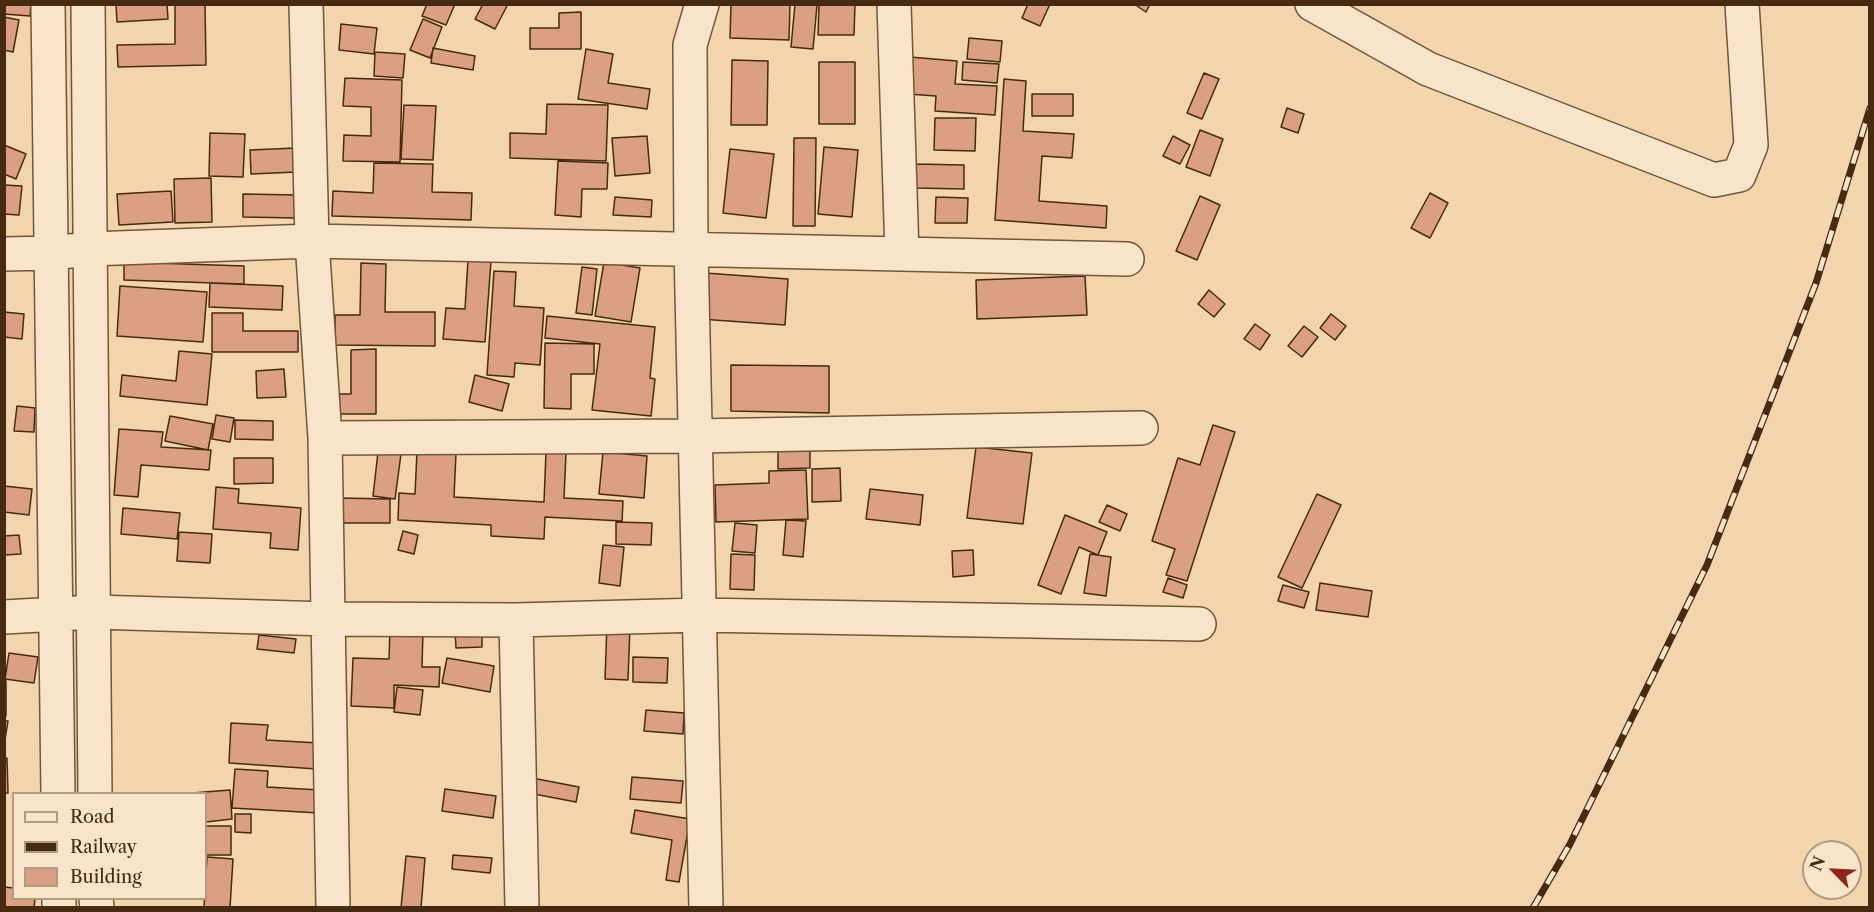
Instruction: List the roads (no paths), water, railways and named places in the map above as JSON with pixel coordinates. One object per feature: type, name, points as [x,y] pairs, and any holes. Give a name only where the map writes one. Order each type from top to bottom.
[{"type":"street","points":[[48,4],[58,792]]},
{"type":"street","points":[[88,4],[95,792]]},
{"type":"street","points":[[306,4],[312,241],[325,438],[333,908]]},
{"type":"street","points":[[702,4],[690,45],[691,249],[706,908]]},
{"type":"street","points":[[894,4],[902,254]]},
{"type":"street","points":[[1312,4],[1428,69],[1714,180],[1739,175],[1751,145],[1742,4]]},
{"type":"street","points":[[4,254],[312,241],[1127,259]]},
{"type":"street","points":[[325,438],[695,436],[1141,428]]},
{"type":"street","points":[[4,617],[94,612],[328,619],[516,620],[700,615],[1199,624]]},
{"type":"street","points":[[516,620],[522,908]]},
{"type":"railway","points":[[1533,908],[1570,844],[1707,565],[1816,283],[1870,108]]}]
